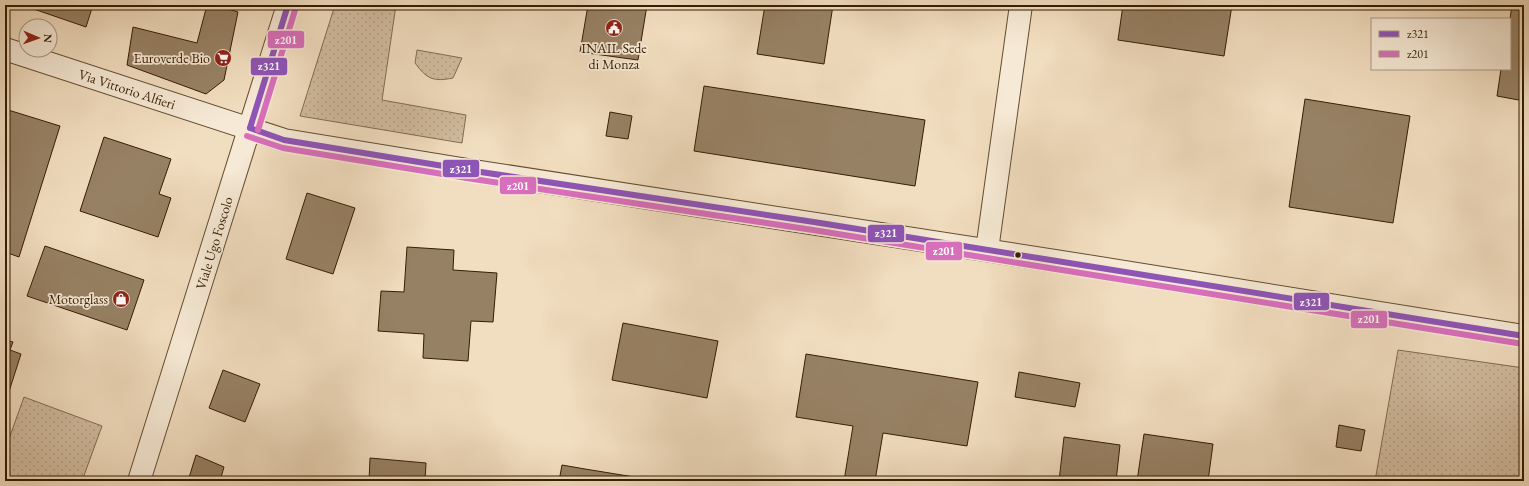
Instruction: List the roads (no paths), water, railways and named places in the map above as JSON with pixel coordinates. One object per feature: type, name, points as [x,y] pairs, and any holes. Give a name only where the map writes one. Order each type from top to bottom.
[{"type":"street","name":"Viale Ugo Foscolo","points":[[139,481],[288,5]]},
{"type":"street","points":[[987,250],[1021,5]]},
{"type":"street","name":"Via Vittorio Alfieri","points":[[5,49],[284,140],[1524,336]]},
{"type":"place","name":"INAIL Sede di Monza","points":[[614,28]]},
{"type":"place","name":"Euroverde Bio","points":[[223,58]]},
{"type":"place","name":"Motorglass","points":[[121,299]]}]
